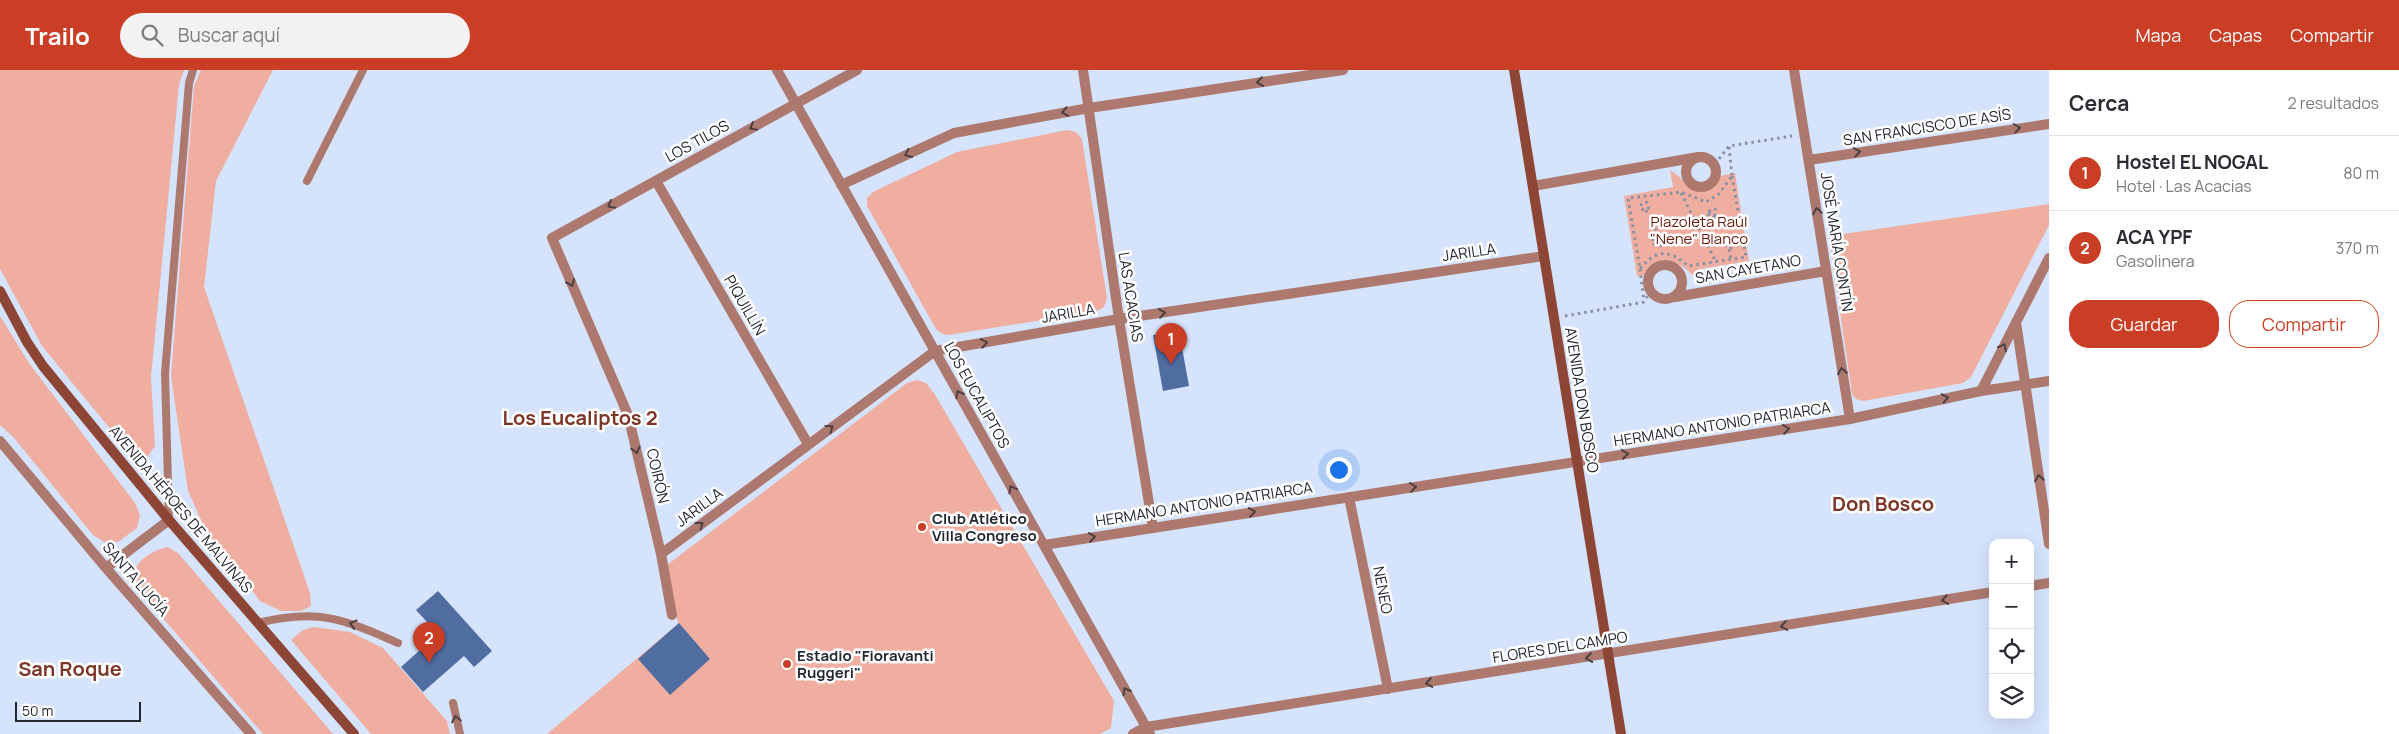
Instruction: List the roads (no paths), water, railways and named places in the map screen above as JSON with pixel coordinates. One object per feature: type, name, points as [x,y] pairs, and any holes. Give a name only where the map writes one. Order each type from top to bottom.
[{"type":"main road","name":"AVENIDA DON BOSCO","points":[[1514,70],[1621,734]]},
{"type":"main road","name":"AVENIDA HÉROES DE MALVINAS","points":[[0,291],[27,342],[43,366],[169,520],[354,734]]},
{"type":"street","name":"LOS EUCALIPTOS","points":[[777,70],[1148,731]]},
{"type":"street","name":"LOS TILOS","points":[[552,238],[857,70]]},
{"type":"street","name":"LAS ACACIAS","points":[[1084,70],[1119,319],[1153,528]]},
{"type":"street","points":[[841,185],[954,133],[1089,108],[1342,70]]},
{"type":"street","name":"JOSÉ MARÍA CONTÍN","points":[[1794,70],[1850,419]]},
{"type":"street","name":"SAN FRANCISCO DE ASÍS","points":[[1809,160],[2049,124]]},
{"type":"street","points":[[1533,186],[1698,157],[1708,158],[1714,164],[1716,174],[1711,183],[1702,187],[1689,180],[1686,171],[1690,162],[1698,157]]},
{"type":"street","name":"PIQUILLÍN","points":[[656,180],[808,444]]},
{"type":"street","name":"COIRÓN","points":[[552,238],[628,415],[672,615]]},
{"type":"street","name":"JARILLA","points":[[660,554],[935,351],[1119,319],[1544,256]]},
{"type":"street","points":[[1981,391],[2049,258]]},
{"type":"street","name":"SAN CAYETANO","points":[[1675,297],[1682,288],[1681,276],[1674,267],[1668,265],[1657,266],[1652,270],[1647,281],[1650,292],[1659,299],[1675,297],[1826,271]]},
{"type":"street","points":[[2016,322],[2049,544]]},
{"type":"street","name":"HERMANO ANTONIO PATRIARCA","points":[[1044,545],[1850,419],[1981,391],[2049,382]]},
{"type":"street","name":"SANTA LUCÍA","points":[[1,443],[106,568],[251,734]]},
{"type":"street","name":"NENEO","points":[[1349,497],[1388,689]]},
{"type":"street","points":[[106,568],[169,520]]},
{"type":"street","points":[[2034,585],[2049,583]]},
{"type":"street","name":"FLORES DEL CAMPO","points":[[1133,734],[1388,689],[1989,593]]},
{"type":"lane","points":[[169,520],[165,373],[189,83],[193,70]]},
{"type":"lane","points":[[307,181],[363,70]]},
{"type":"lane","points":[[258,623],[287,616],[313,615],[355,624],[398,643]]},
{"type":"lane","points":[[453,703],[460,734]]},
{"type":"place","name":"Hostel EL NOGAL","points":[[1171,364]]},
{"type":"place","name":"Club Atlético Villa Congreso","points":[[922,527]]},
{"type":"place","name":"ACA YPF","points":[[429,663]]},
{"type":"place","name":"Estadio \"Fioravanti Ruggeri\"","points":[[787,664]]},
{"type":"district","name":"Los Eucaliptos 2","points":[[580,417]]},
{"type":"district","name":"Don Bosco","points":[[1883,503]]},
{"type":"district","name":"San Roque","points":[[70,668]]},
{"type":"park label","name":"Plazoleta Raúl \"Nene\" Blanco","points":[[1699,230]]}]
